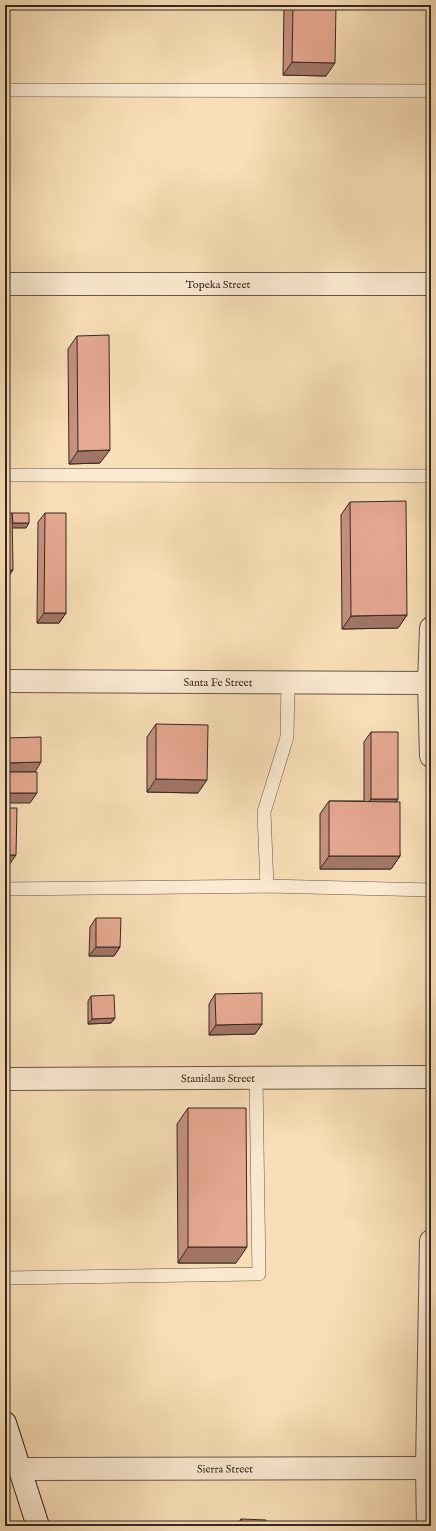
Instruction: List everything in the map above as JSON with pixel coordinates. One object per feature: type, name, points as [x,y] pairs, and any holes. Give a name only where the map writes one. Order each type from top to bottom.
[{"type":"street","name":"Topeka Street","points":[[5,284],[431,284]]},
{"type":"street","points":[[431,628],[431,756]]},
{"type":"street","name":"Santa Fe Street","points":[[5,681],[288,681],[430,683]]},
{"type":"street","name":"Stanislaus Street","points":[[5,1079],[431,1077]]},
{"type":"street","points":[[428,1526],[431,1241]]},
{"type":"street","points":[[5,1423],[38,1526]]},
{"type":"street","name":"Sierra Street","points":[[20,1469],[429,1468]]},
{"type":"lane","points":[[5,90],[431,90]]},
{"type":"lane","points":[[5,475],[431,476]]},
{"type":"lane","points":[[267,886],[264,812],[287,737],[288,681]]},
{"type":"lane","points":[[5,889],[267,886],[431,890]]},
{"type":"lane","points":[[5,1278],[259,1274],[256,1078]]},
{"type":"building","points":[[293,5],[336,5],[335,63],[292,62]]},
{"type":"building","points":[[109,335],[110,450],[78,451],[77,336]]},
{"type":"building","points":[[406,501],[407,615],[351,616],[350,502]]},
{"type":"building","points":[[5,513],[12,513],[13,570],[5,570]]},
{"type":"building","points":[[12,513],[29,513],[29,523],[13,523]]},
{"type":"building","points":[[45,513],[66,513],[66,613],[44,613]]},
{"type":"building","points":[[156,724],[208,725],[207,780],[156,779]]},
{"type":"building","points":[[371,732],[398,732],[398,799],[371,799]]},
{"type":"building","points":[[41,737],[41,762],[5,763],[5,738]]},
{"type":"building","points":[[5,772],[37,772],[37,793],[5,793]]},
{"type":"building","points":[[329,801],[400,802],[400,856],[329,856]]},
{"type":"building","points":[[5,808],[17,808],[16,855],[5,855]]},
{"type":"building","points":[[96,918],[121,918],[120,947],[96,947]]},
{"type":"building","points":[[262,993],[262,1024],[216,1025],[215,994]]},
{"type":"building","points":[[114,995],[115,1018],[92,1019],[91,996]]},
{"type":"building","points":[[188,1108],[246,1108],[247,1247],[188,1247]]},
{"type":"building","points":[[241,1519],[266,1520],[266,1526],[241,1526]]}]
